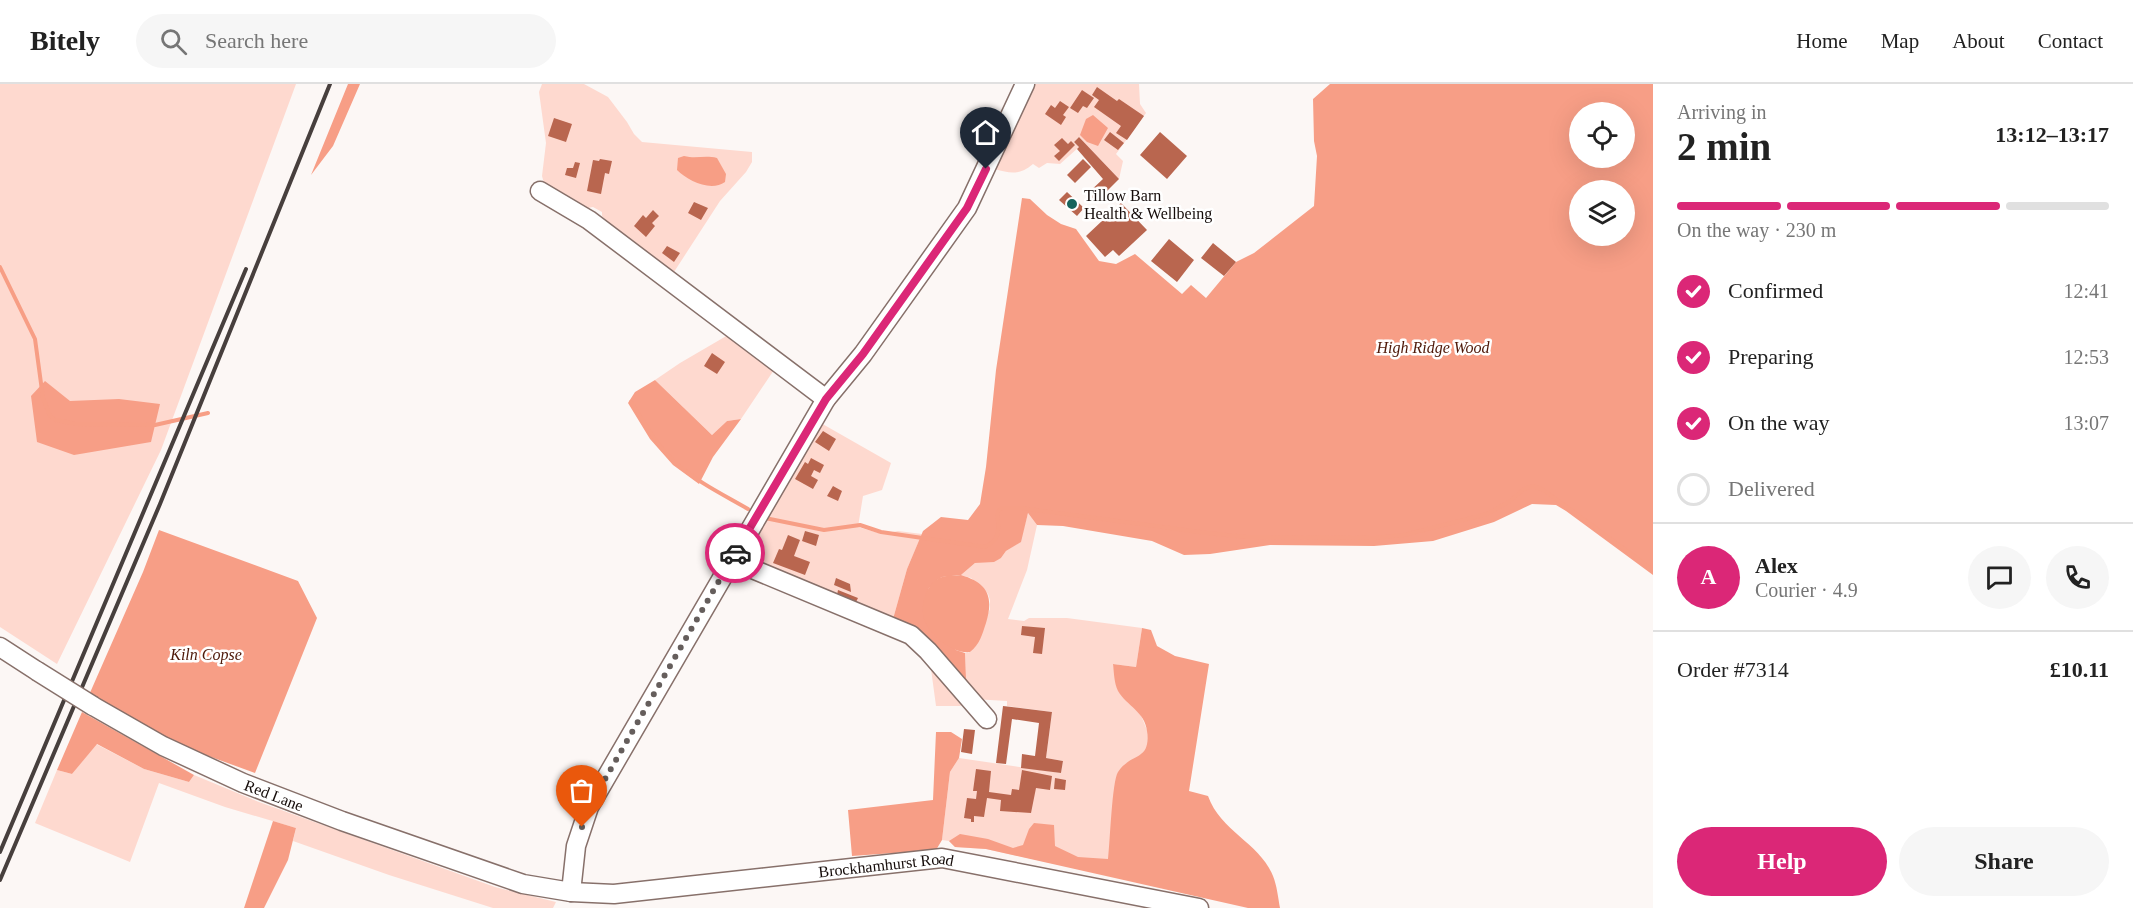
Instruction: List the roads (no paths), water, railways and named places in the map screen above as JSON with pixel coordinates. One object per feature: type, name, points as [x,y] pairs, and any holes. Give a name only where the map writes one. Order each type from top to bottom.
[{"type":"street","points":[[572,892],[576,846],[589,807],[826,399],[863,354],[967,208],[1025,84]]},
{"type":"street","points":[[540,191],[589,220],[826,399]]},
{"type":"street","points":[[731,560],[911,635],[928,651],[987,719]]},
{"type":"street","name":"Red Lane","points":[[0,647],[93,706],[163,746],[243,783],[342,821],[523,884],[572,892]]},
{"type":"street","name":"Brockhamhurst Road","points":[[572,892],[614,894],[942,858],[1199,908]]},
{"type":"waterway","points":[[0,267],[35,339],[43,398],[50,416],[55,420],[77,424],[155,425],[208,413]]},
{"type":"waterway","points":[[631,402],[669,457],[702,482],[748,509]]},
{"type":"waterway","points":[[765,518],[824,530],[860,525],[881,532],[985,547],[991,544],[997,536],[998,511],[1002,508],[1021,508],[1246,537],[1375,538],[1404,535],[1487,514],[1532,486],[1542,489],[1653,570]]},
{"type":"railway","points":[[0,880],[160,504],[330,84]]},
{"type":"railway","points":[[0,852],[246,269]]},
{"type":"place","name":"Tillow Barn Health & Wellbeing","points":[[1072,204]]},
{"type":"park label","name":"High Ridge Wood","points":[[1433,347]]},
{"type":"park label","name":"Kiln Copse","points":[[206,654]]}]
